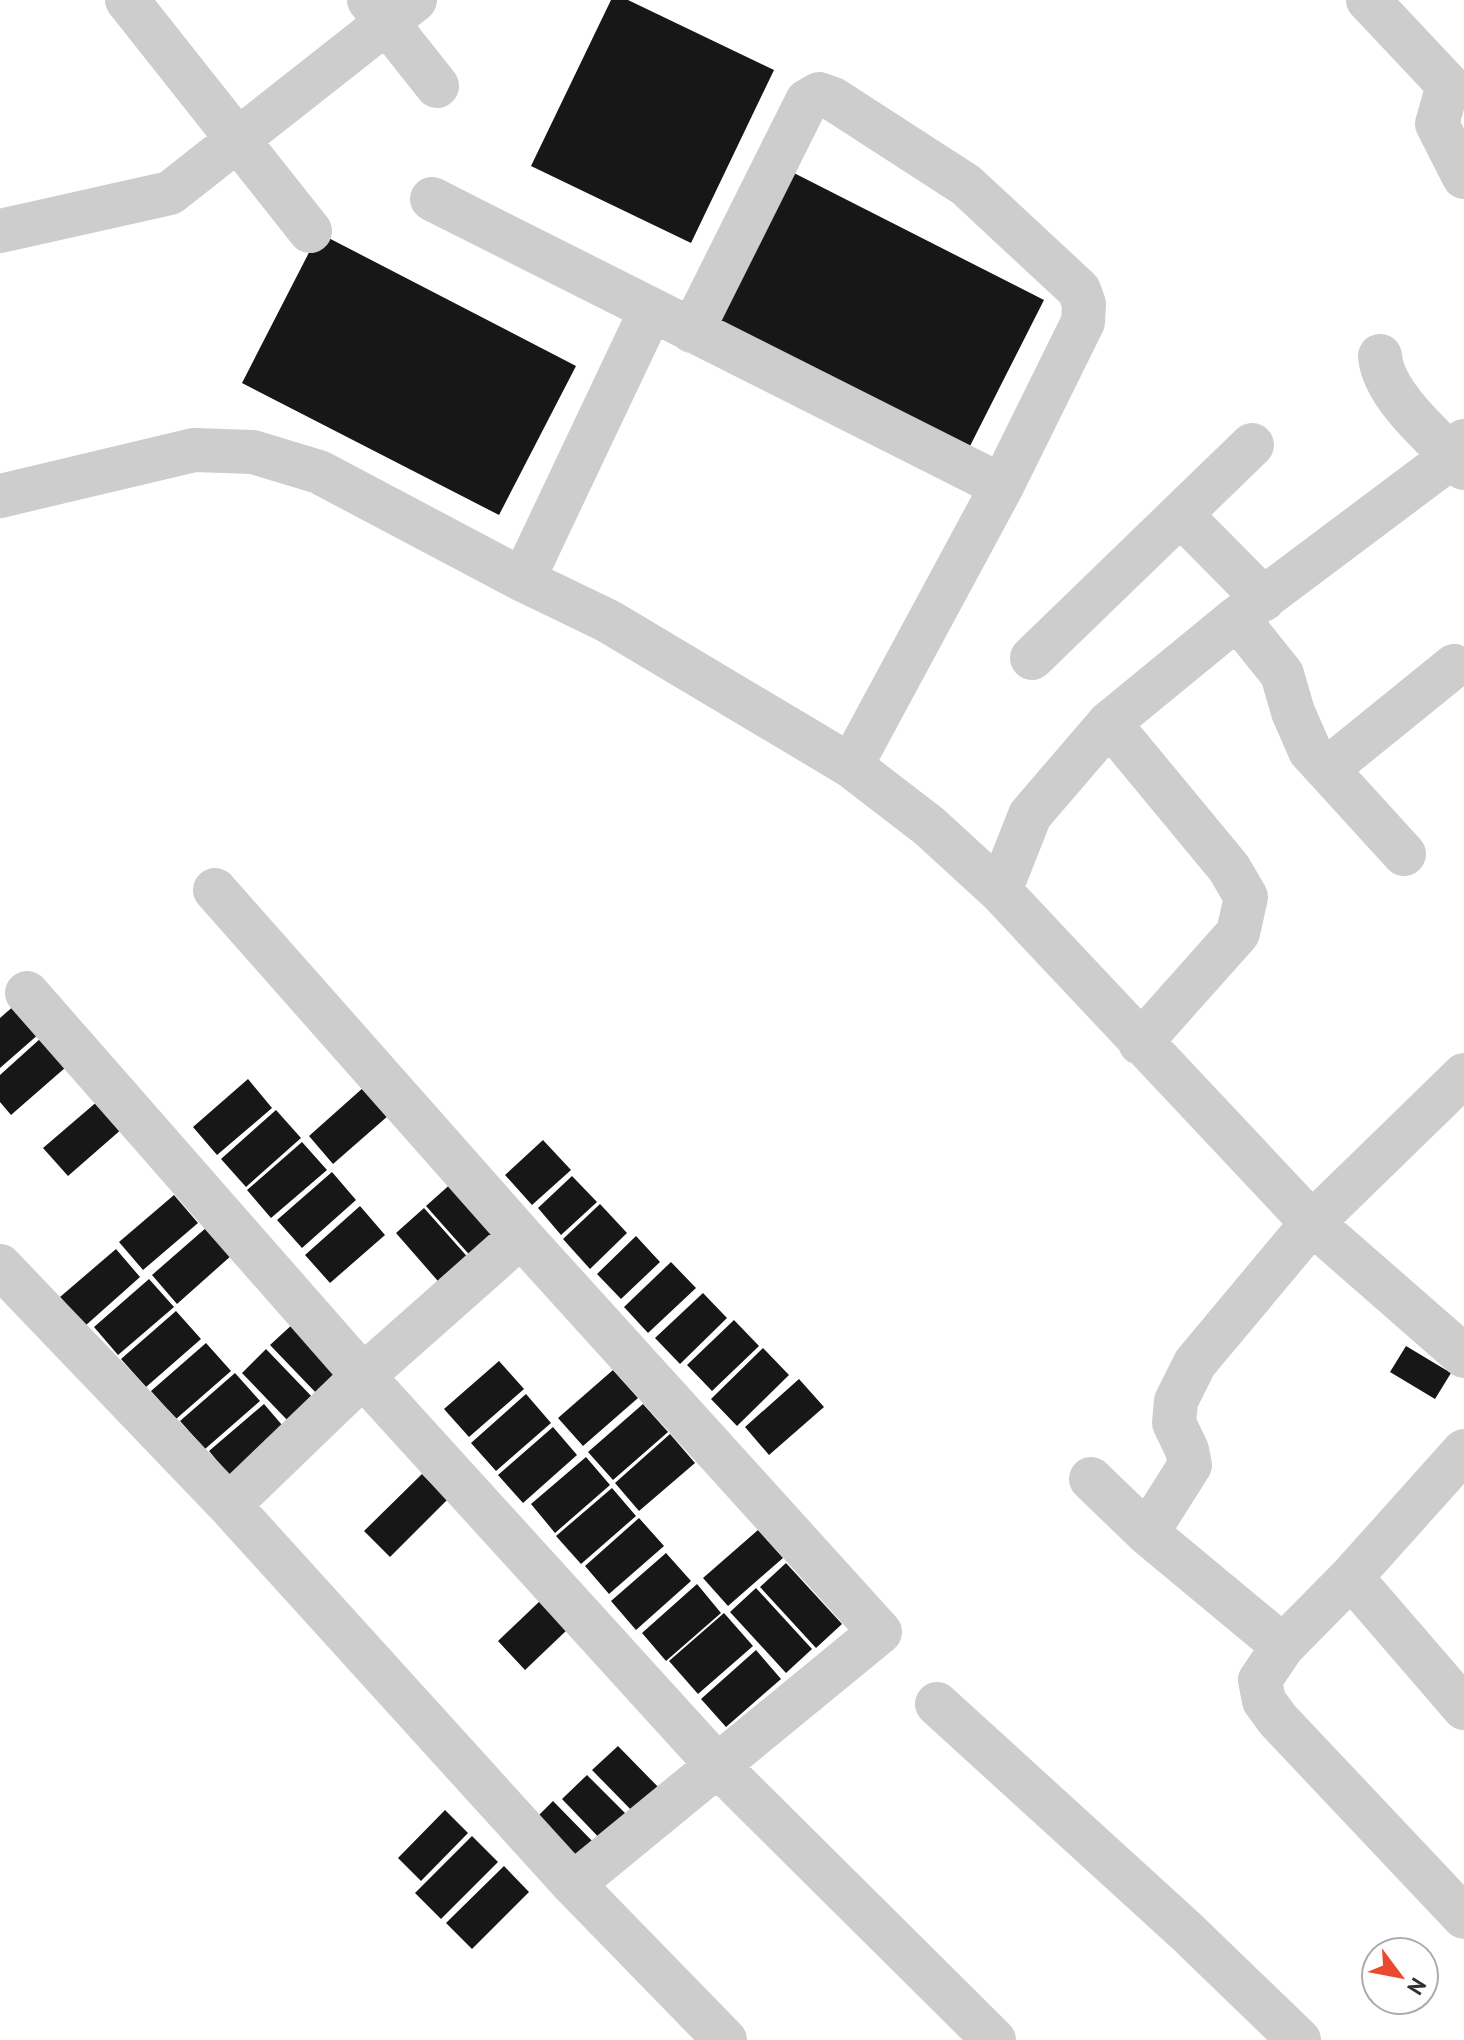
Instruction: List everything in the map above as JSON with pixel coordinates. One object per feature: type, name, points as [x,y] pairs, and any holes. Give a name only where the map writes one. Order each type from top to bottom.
[{"type":"street","points":[[127,0],[310,231]]},
{"type":"street","points":[[1368,0],[1448,85],[1437,124],[1464,177]]},
{"type":"street","points":[[0,231],[170,193],[238,139],[390,7],[437,86]]},
{"type":"street","points":[[692,331],[807,101],[819,94],[833,99],[966,185],[1079,290],[1084,304],[1083,322],[1002,486],[851,766]]},
{"type":"street","points":[[432,199],[1002,486]]},
{"type":"street","points":[[523,580],[651,310]]},
{"type":"street","points":[[1000,891],[1030,815],[1109,723],[1251,609],[1460,455],[1422,425],[1387,381],[1381,369],[1380,356]]},
{"type":"street","points":[[1032,658],[1252,445]]},
{"type":"street","points":[[0,496],[194,450],[253,452],[319,472],[523,580],[608,621],[851,766],[929,826],[1000,891],[1312,1223],[1464,1356]]},
{"type":"street","points":[[1182,516],[1251,609],[1282,674],[1293,712],[1310,751],[1404,854]]},
{"type":"street","points":[[1327,769],[1454,666]]},
{"type":"street","points":[[1109,723],[1229,868],[1246,897],[1238,933],[1140,1043]]},
{"type":"street","points":[[215,890],[521,1236],[880,1632],[573,1884]]},
{"type":"street","points":[[27,993],[363,1376],[716,1764],[994,2040]]},
{"type":"street","points":[[1147,1533],[1190,1465],[1187,1450],[1174,1423],[1176,1401],[1195,1363],[1312,1223],[1464,1075]]},
{"type":"street","points":[[229,1505],[363,1376],[521,1236]]},
{"type":"street","points":[[0,1266],[229,1505],[573,1884],[725,2040]]},
{"type":"street","points":[[1464,1451],[1351,1577],[1283,1646],[1260,1680],[1264,1701],[1278,1720],[1464,1917]]},
{"type":"street","points":[[1091,1479],[1147,1533],[1283,1646]]},
{"type":"street","points":[[1351,1577],[1464,1708]]},
{"type":"street","points":[[937,1704],[1186,1931],[1299,2040]]},
{"type":"building","points":[[611,0],[628,0],[774,70],[691,243],[531,166]]},
{"type":"building","points":[[792,172],[1044,300],[968,450],[715,322]]},
{"type":"building","points":[[319,233],[576,366],[499,515],[242,383]]},
{"type":"building","points":[[16,1004],[40,1033],[0,1068],[0,1018]]},
{"type":"building","points":[[41,1038],[66,1067],[11,1115],[0,1102],[0,1075]]},
{"type":"building","points":[[248,1079],[272,1108],[217,1155],[193,1127]]},
{"type":"building","points":[[364,1087],[389,1115],[333,1164],[309,1136]]},
{"type":"building","points":[[99,1100],[123,1128],[68,1176],[43,1148]]},
{"type":"building","points":[[276,1110],[301,1138],[246,1187],[221,1159]]},
{"type":"building","points":[[543,1140],[571,1170],[532,1205],[505,1175]]},
{"type":"building","points":[[302,1142],[327,1170],[271,1218],[247,1190]]},
{"type":"building","points":[[332,1172],[356,1200],[302,1248],[277,1220]]},
{"type":"building","points":[[572,1176],[597,1202],[561,1235],[538,1208]]},
{"type":"building","points":[[454,1181],[503,1236],[474,1260],[426,1206]]},
{"type":"building","points":[[174,1195],[198,1223],[143,1270],[119,1242]]},
{"type":"building","points":[[600,1204],[627,1233],[590,1269],[563,1239]]},
{"type":"building","points":[[360,1206],[385,1235],[330,1283],[305,1255]]},
{"type":"building","points":[[424,1208],[472,1262],[444,1288],[396,1233]]},
{"type":"building","points":[[207,1227],[232,1255],[177,1304],[152,1275]]},
{"type":"building","points":[[636,1236],[660,1262],[621,1299],[597,1274]]},
{"type":"building","points":[[116,1249],[140,1277],[85,1326],[60,1297]]},
{"type":"building","points":[[671,1262],[696,1288],[648,1333],[624,1307]]},
{"type":"building","points":[[149,1279],[174,1307],[118,1355],[94,1327]]},
{"type":"building","points":[[703,1293],[727,1318],[680,1364],[655,1338]]},
{"type":"building","points":[[176,1311],[201,1339],[146,1387],[121,1359]]},
{"type":"building","points":[[734,1320],[759,1346],[712,1391],[687,1365]]},
{"type":"building","points":[[295,1322],[344,1373],[320,1397],[270,1345]]},
{"type":"building","points":[[206,1343],[231,1371],[176,1419],[151,1391]]},
{"type":"building","points":[[1406,1346],[1451,1373],[1435,1399],[1390,1372]]},
{"type":"building","points":[[763,1348],[789,1375],[737,1426],[711,1399]]},
{"type":"building","points":[[266,1349],[315,1400],[291,1424],[242,1373]]},
{"type":"building","points":[[499,1361],[524,1389],[469,1437],[444,1409]]},
{"type":"building","points":[[613,1370],[638,1398],[583,1446],[558,1418]]},
{"type":"building","points":[[235,1373],[260,1401],[205,1449],[180,1421]]},
{"type":"building","points":[[799,1379],[824,1407],[769,1455],[745,1427]]},
{"type":"building","points":[[526,1394],[551,1423],[496,1471],[471,1443]]},
{"type":"building","points":[[264,1404],[288,1432],[233,1480],[209,1451]]},
{"type":"building","points":[[643,1404],[668,1432],[613,1480],[588,1452]]},
{"type":"building","points":[[553,1427],[577,1455],[523,1503],[498,1475]]},
{"type":"building","points":[[670,1434],[695,1463],[639,1511],[615,1483]]},
{"type":"building","points":[[586,1457],[610,1485],[555,1533],[531,1504]]},
{"type":"building","points":[[422,1474],[447,1500],[390,1557],[364,1531]]},
{"type":"building","points":[[612,1488],[636,1516],[581,1564],[556,1536]]},
{"type":"building","points":[[639,1518],[664,1546],[609,1594],[585,1566]]},
{"type":"building","points":[[758,1530],[783,1558],[728,1606],[703,1578]]},
{"type":"building","points":[[666,1553],[691,1581],[636,1630],[611,1601]]},
{"type":"building","points":[[786,1563],[842,1624],[816,1648],[760,1587]]},
{"type":"building","points":[[697,1584],[721,1613],[666,1661],[642,1633]]},
{"type":"building","points":[[756,1588],[812,1649],[786,1673],[730,1612]]},
{"type":"building","points":[[541,1600],[568,1629],[525,1670],[498,1641]]},
{"type":"building","points":[[724,1613],[753,1646],[698,1694],[669,1661]]},
{"type":"building","points":[[756,1650],[781,1679],[726,1727],[701,1699]]},
{"type":"building","points":[[618,1746],[664,1793],[639,1818],[592,1770]]},
{"type":"building","points":[[587,1775],[634,1822],[608,1847],[562,1799]]},
{"type":"building","points":[[553,1801],[600,1849],[574,1874],[528,1826]]},
{"type":"building","points":[[445,1810],[468,1833],[421,1881],[398,1858]]},
{"type":"building","points":[[472,1836],[498,1862],[441,1919],[415,1893]]},
{"type":"building","points":[[504,1866],[529,1892],[472,1949],[446,1923]]}]
